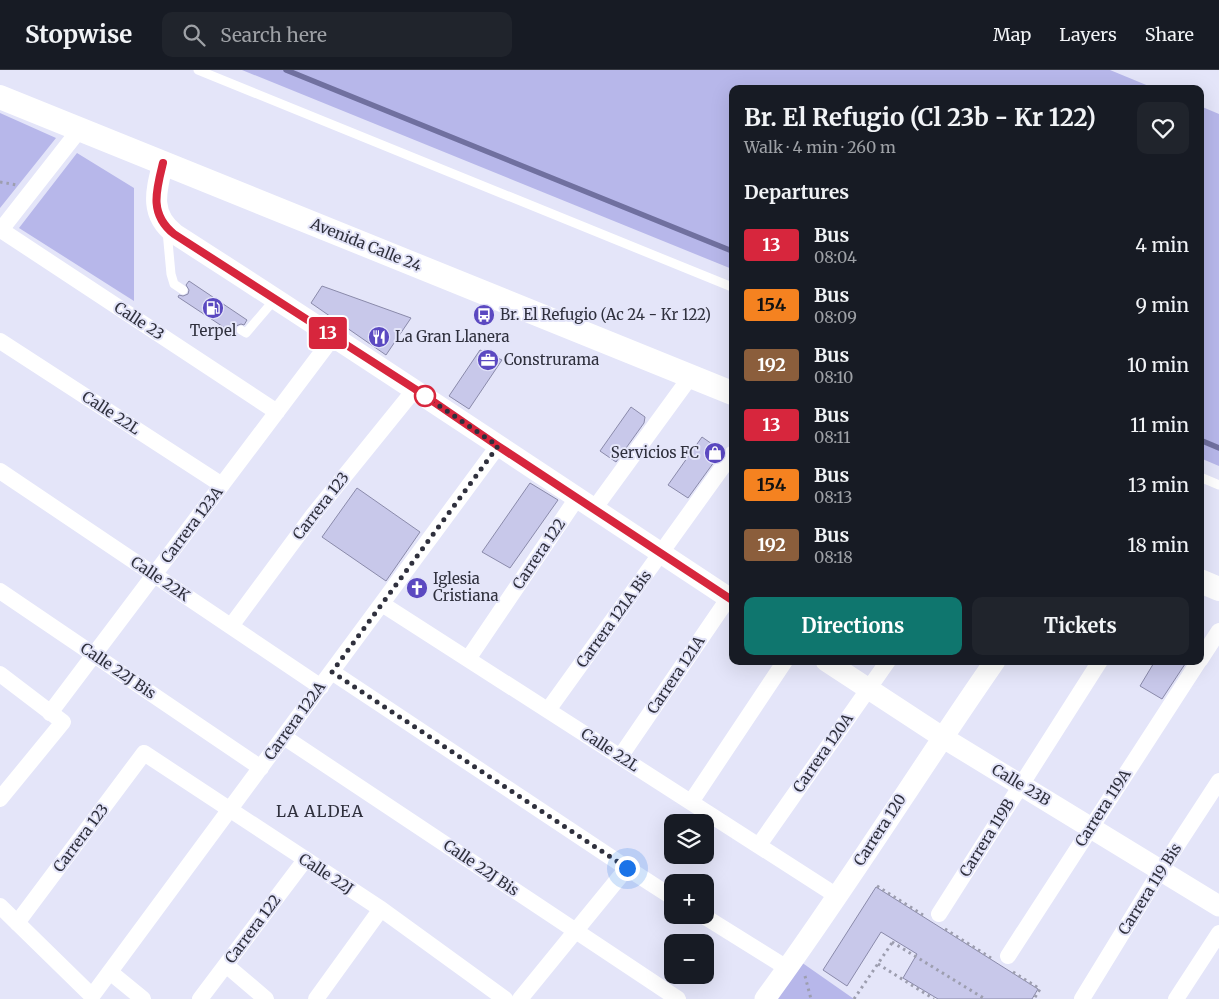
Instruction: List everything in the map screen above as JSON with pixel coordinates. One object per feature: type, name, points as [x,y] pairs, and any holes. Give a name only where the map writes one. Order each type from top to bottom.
[{"type":"main road","name":"Avenida Calle 24","points":[[0,97],[729,392]]},
{"type":"main road","points":[[1204,583],[1219,589]]},
{"type":"street","points":[[0,230],[80,130]]},
{"type":"street","points":[[163,163],[158,183],[157,210],[166,228],[729,596]]},
{"type":"street","name":"Calle 23","points":[[0,230],[278,412]]},
{"type":"street","name":"Carrera 123A","points":[[0,800],[57,718],[94,655],[334,336]]},
{"type":"street","name":"Calle 22L","points":[[0,341],[222,485]]},
{"type":"street","name":"Carrera 122","points":[[468,659],[585,503],[691,376]]},
{"type":"street","name":"Carrera 123","points":[[231,626],[313,515],[415,389]]},
{"type":"street","name":"Carrera 122A","points":[[18,923],[92,996],[498,446]]},
{"type":"street","name":"Carrera 121A Bis","points":[[548,710],[729,458]]},
{"type":"street","name":"Calle 22K","points":[[0,471],[321,687]]},
{"type":"street","name":"Calle 22J Bis","points":[[0,591],[261,768]]},
{"type":"street","name":"Carrera 121A","points":[[620,757],[729,600]]},
{"type":"street","name":"Calle 22L","points":[[382,604],[837,896]]},
{"type":"street","name":"Carrera 119A","points":[[1204,655],[1219,631]]},
{"type":"street","points":[[691,802],[782,665]]},
{"type":"street","name":"Calle 23B","points":[[832,665],[942,737],[1219,906]]},
{"type":"street","name":"Carrera 120A","points":[[759,845],[885,665]]},
{"type":"street","name":"Carrera 120","points":[[764,999],[837,896],[942,737],[993,665]]},
{"type":"street","name":"Carrera 119B","points":[[936,919],[1097,665]]},
{"type":"street","name":"Carrera 119A","points":[[1008,962],[1090,828],[1197,665]]},
{"type":"street","points":[[332,672],[664,891]]},
{"type":"street","points":[[0,674],[57,718]]},
{"type":"street","name":"Calle 22J Bis","points":[[284,737],[678,999]]},
{"type":"street","name":"Carrera 123","points":[[18,923],[144,753]]},
{"type":"street","name":"Calle 22J","points":[[144,753],[381,909],[505,999]]},
{"type":"street","name":"Carrera 119 Bis","points":[[1082,999],[1219,780]]},
{"type":"street","name":"Carrera 122","points":[[200,999],[305,860]]},
{"type":"street","points":[[520,999],[627,868]]},
{"type":"street","points":[[0,906],[18,923]]},
{"type":"street","points":[[316,999],[381,909]]},
{"type":"street","points":[[714,922],[787,968]]},
{"type":"street","points":[[1176,999],[1219,933]]},
{"type":"street","points":[[226,965],[266,999]]},
{"type":"street","points":[[110,972],[143,999]]},
{"type":"lane","points":[[198,70],[729,286]]},
{"type":"lane","points":[[166,228],[171,274],[174,284],[183,290]]},
{"type":"lane","points":[[241,330],[246,333],[275,299]]},
{"type":"lane","points":[[1204,479],[1219,485]]},
{"type":"path","points":[[877,886],[936,919],[992,958]]},
{"type":"path","points":[[854,999],[893,941],[985,999]]},
{"type":"path","points":[[1008,962],[1040,989],[1034,999]]},
{"type":"path","points":[[878,964],[934,999]]},
{"type":"shaded area","points":[[242,70],[1110,70],[1146,85],[729,85],[729,268]]},
{"type":"shaded area","points":[[1204,108],[1219,114],[1219,466],[1204,460]]},
{"type":"shaded area","points":[[0,113],[56,138],[0,208]]},
{"type":"shaded area","points":[[77,153],[134,188],[134,301],[19,228]]},
{"type":"shaded area","points":[[801,962],[854,999],[775,999]]},
{"type":"building","name":"Terpel","points":[[189,281],[247,320],[244,325],[236,326],[237,336],[178,297],[179,295],[188,294],[189,290],[186,285]]},
{"type":"building","name":"La Gran Llanera","points":[[322,286],[411,318],[386,355],[311,303]]},
{"type":"building","points":[[480,350],[502,360],[469,409],[449,396]]},
{"type":"building","points":[[631,407],[645,417],[644,423],[616,462],[600,451]]},
{"type":"building","points":[[702,437],[722,451],[688,498],[668,485]]},
{"type":"building","points":[[530,483],[558,500],[510,568],[482,552]]},
{"type":"building","points":[[357,488],[420,532],[386,581],[322,537]]},
{"type":"building","points":[[1153,665],[1184,665],[1162,699],[1140,686]]},
{"type":"building","points":[[876,887],[1038,989],[1032,999],[938,999],[903,978],[917,954],[881,932],[847,986],[823,970]]},
{"type":"waterway","points":[[286,70],[729,250]]},
{"type":"waterway","points":[[1204,442],[1219,448]]},
{"type":"bus line","name":"13","points":[[163,163],[156,199],[160,219],[166,228],[415,389],[729,598]]},
{"type":"place","name":"Terpel","points":[[213,308]]},
{"type":"place","name":"Br. El Refugio (Ac 24 - Kr 122)","points":[[484,315]]},
{"type":"place","name":"La Gran Llanera","points":[[379,337]]},
{"type":"place","name":"Construrama","points":[[488,360]]},
{"type":"place","name":"Servicios FC","points":[[715,453]]},
{"type":"place","name":"Iglesia Cristiana","points":[[417,588]]},
{"type":"district","name":"LA ALDEA","points":[[320,811]]},
{"type":"route","points":[[425,396],[498,446],[332,672],[627,868]]}]
